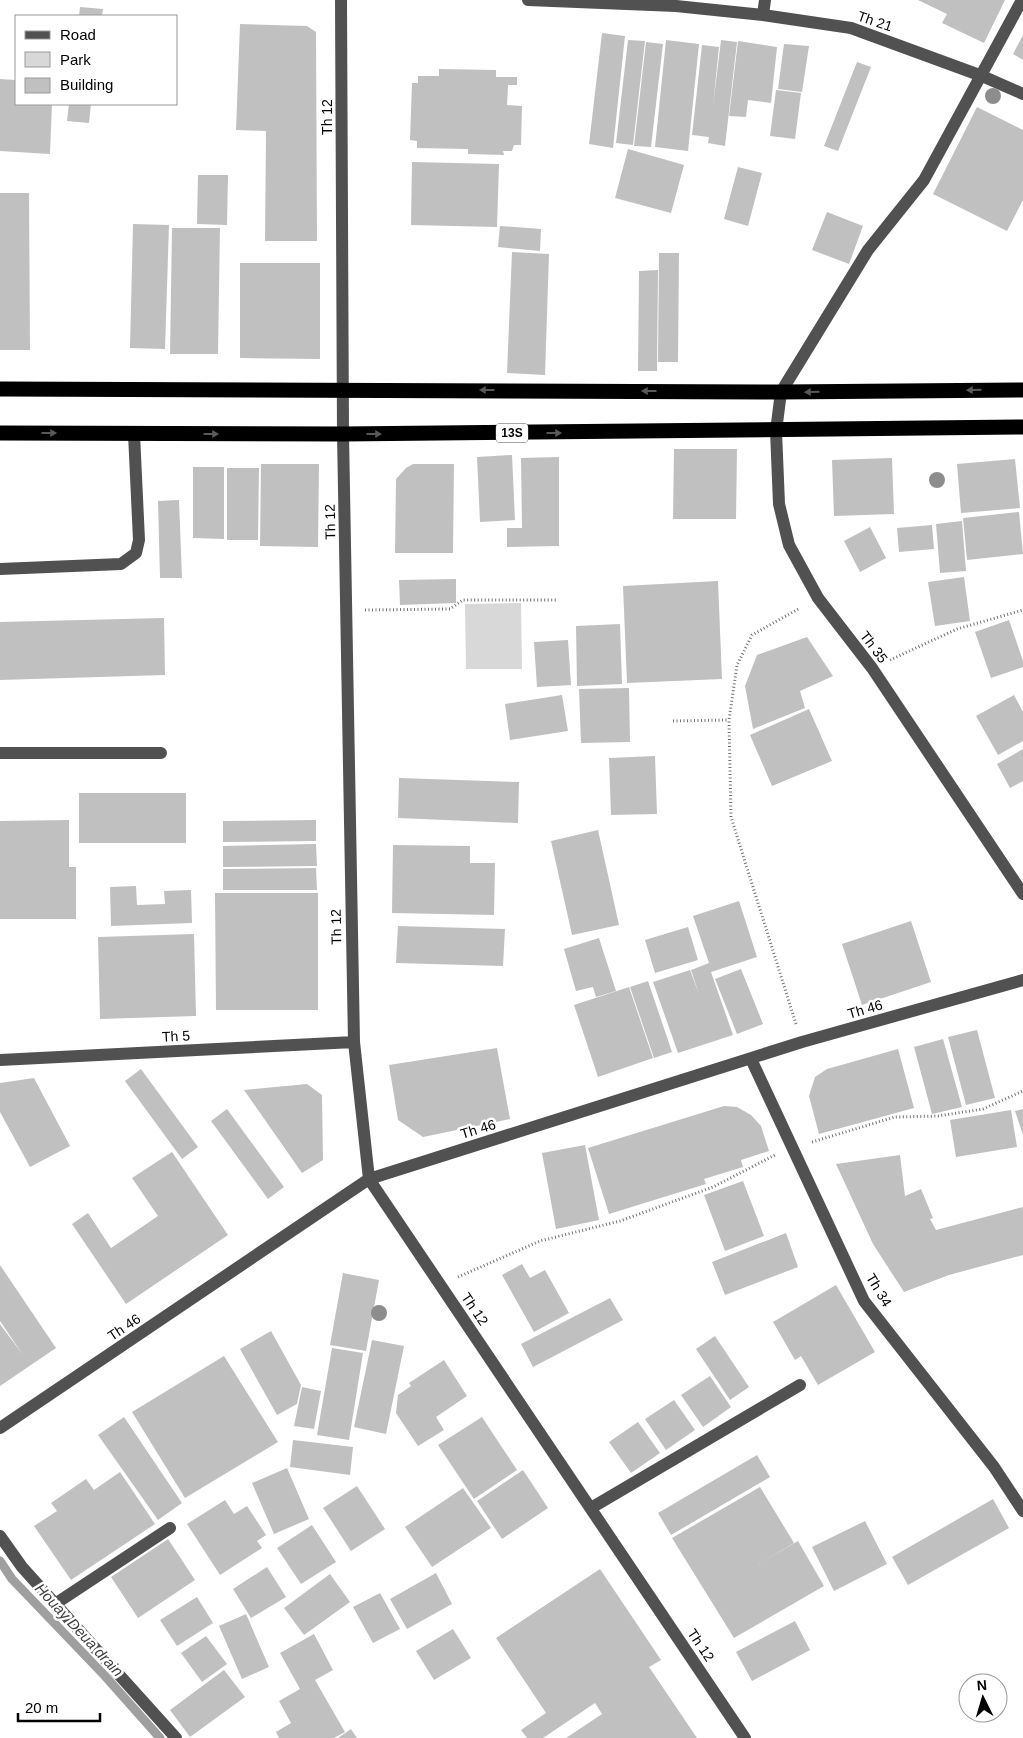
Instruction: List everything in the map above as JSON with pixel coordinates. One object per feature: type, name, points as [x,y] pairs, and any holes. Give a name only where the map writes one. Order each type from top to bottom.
[{"type":"highway","points":[[0,389],[781,392],[1023,390]]},
{"type":"highway","name":"13S","points":[[0,433],[344,434],[1023,427]]},
{"type":"street","name":"Th 12","points":[[341,0],[344,434],[354,1042],[369,1179],[746,1738]]},
{"type":"street","name":"Th 21","points":[[528,0],[676,6],[763,15],[851,28],[982,76],[1023,94]]},
{"type":"street","points":[[763,15],[765,0]]},
{"type":"street","points":[[781,392],[868,250],[924,180],[1022,0]]},
{"type":"street","name":"Th 35","points":[[781,392],[776,431],[779,504],[788,545],[818,598],[872,668],[1023,894]]},
{"type":"street","points":[[0,569],[122,564],[136,554],[139,540],[134,434]]},
{"type":"street","points":[[0,753],[161,753]]},
{"type":"street","name":"Th 46","points":[[0,1428],[369,1179],[751,1060],[802,1042],[1023,980]]},
{"type":"street","name":"Th 5","points":[[0,1060],[354,1042]]},
{"type":"street","name":"Th 34","points":[[751,1060],[864,1301],[994,1467],[1023,1511]]},
{"type":"street","points":[[591,1508],[800,1385]]},
{"type":"street","points":[[55,1604],[170,1528]]},
{"type":"street","points":[[0,1536],[22,1567],[176,1738]]},
{"type":"path","points":[[802,1042],[731,817],[729,720],[737,665],[752,635],[818,598]]},
{"type":"path","points":[[347,611],[450,610],[463,600],[557,600]]},
{"type":"path","points":[[872,668],[957,629],[1023,610]]},
{"type":"path","points":[[673,721],[729,720]]},
{"type":"path","points":[[441,1285],[540,1241],[620,1221],[712,1187],[792,1148],[896,1117],[938,1116],[983,1109],[1023,1092]]},
{"type":"green space","points":[[521,603],[522,669],[466,669],[465,604]]},
{"type":"building","points":[[918,0],[1005,0],[984,43],[942,23],[947,14]]},
{"type":"building","points":[[80,7],[103,9],[102,15],[79,15]]},
{"type":"building","points":[[240,24],[307,26],[316,32],[317,241],[265,241],[266,131],[236,130]]},
{"type":"building","points":[[602,33],[625,36],[613,148],[589,144]]},
{"type":"building","points":[[1023,35],[1023,60],[1013,54]]},
{"type":"building","points":[[628,40],[645,41],[633,145],[616,143]]},
{"type":"building","points":[[666,40],[699,44],[688,151],[655,147]]},
{"type":"building","points":[[721,40],[737,42],[725,146],[708,143],[709,137],[692,135],[702,45],[719,47],[713,106]]},
{"type":"building","points":[[738,41],[777,47],[771,103],[748,100],[746,117],[729,116]]},
{"type":"building","points":[[646,42],[663,44],[651,147],[634,146]]},
{"type":"building","points":[[784,44],[809,46],[802,92],[778,89]]},
{"type":"building","points":[[857,62],[871,67],[838,151],[824,146]]},
{"type":"building","points":[[439,69],[496,70],[496,77],[517,77],[517,85],[508,85],[507,105],[522,106],[521,145],[514,145],[512,151],[503,151],[504,155],[468,154],[468,149],[417,148],[417,141],[410,140],[412,83],[418,83],[418,76],[439,76]]},
{"type":"building","points":[[0,79],[15,80],[15,105],[52,105],[50,154],[0,151]]},
{"type":"building","points":[[776,90],[801,93],[795,139],[770,136]]},
{"type":"building","points":[[69,105],[91,105],[89,123],[67,121]]},
{"type":"building","points":[[977,107],[1023,130],[1023,200],[1007,231],[933,194]]},
{"type":"building","points":[[628,149],[684,165],[671,213],[615,198]]},
{"type":"building","points":[[412,162],[499,164],[497,227],[411,225]]},
{"type":"building","points":[[738,167],[762,173],[748,226],[724,219]]},
{"type":"building","points":[[198,175],[228,175],[227,225],[197,224]]},
{"type":"building","points":[[0,193],[29,193],[30,350],[0,350]]},
{"type":"building","points":[[827,212],[863,226],[849,264],[812,250]]},
{"type":"building","points":[[133,224],[169,225],[165,349],[130,348]]},
{"type":"building","points":[[500,226],[541,229],[540,251],[498,247]]},
{"type":"building","points":[[172,228],[220,228],[218,354],[170,354]]},
{"type":"building","points":[[512,252],[549,254],[545,375],[507,373]]},
{"type":"building","points":[[659,253],[679,253],[678,362],[658,362]]},
{"type":"building","points":[[240,263],[320,263],[320,359],[240,358]]},
{"type":"building","points":[[658,270],[657,371],[638,371],[639,271]]},
{"type":"building","points":[[674,449],[737,449],[736,519],[673,519]]},
{"type":"building","points":[[512,455],[515,520],[480,522],[477,457]]},
{"type":"building","points":[[559,457],[559,546],[507,547],[507,528],[522,528],[521,458]]},
{"type":"building","points":[[892,458],[894,514],[834,516],[832,460]]},
{"type":"building","points":[[1015,459],[1020,508],[961,513],[957,464]]},
{"type":"building","points":[[261,464],[319,464],[318,547],[260,546]]},
{"type":"building","points":[[413,464],[454,464],[453,553],[395,553],[396,479],[406,468]]},
{"type":"building","points":[[193,467],[224,467],[224,539],[193,538]]},
{"type":"building","points":[[227,468],[259,468],[258,540],[227,540]]},
{"type":"building","points":[[179,500],[182,578],[160,578],[158,501]]},
{"type":"building","points":[[1019,512],[1023,554],[967,560],[963,518]]},
{"type":"building","points":[[962,521],[966,571],[940,573],[936,524]]},
{"type":"building","points":[[932,525],[934,549],[899,552],[897,528]]},
{"type":"building","points":[[870,527],[886,558],[860,572],[844,541]]},
{"type":"building","points":[[964,577],[970,621],[935,626],[928,582]]},
{"type":"building","points":[[456,579],[456,603],[400,605],[399,580]]},
{"type":"building","points":[[718,581],[722,679],[627,683],[623,586]]},
{"type":"building","points":[[164,618],[165,675],[0,680],[0,622]]},
{"type":"building","points":[[1009,620],[1023,661],[1023,667],[991,678],[975,632]]},
{"type":"building","points":[[620,624],[622,684],[577,686],[576,626]]},
{"type":"building","points":[[807,637],[833,676],[800,691],[805,708],[753,729],[745,686],[757,655]]},
{"type":"building","points":[[568,640],[571,685],[537,687],[534,642]]},
{"type":"building","points":[[629,688],[630,742],[581,743],[579,689]]},
{"type":"building","points":[[562,695],[568,731],[510,740],[505,704]]},
{"type":"building","points":[[1014,695],[1023,712],[1023,741],[998,755],[976,716]]},
{"type":"building","points":[[809,709],[832,761],[772,786],[750,735]]},
{"type":"building","points":[[1023,749],[1023,781],[1010,788],[997,764]]},
{"type":"building","points":[[655,756],[657,814],[611,815],[609,758]]},
{"type":"building","points":[[399,778],[519,782],[518,823],[398,818]]},
{"type":"building","points":[[79,793],[186,793],[186,843],[79,843]]},
{"type":"building","points":[[69,820],[69,867],[76,867],[76,919],[0,919],[0,821]]},
{"type":"building","points":[[316,820],[316,841],[223,842],[223,821]]},
{"type":"building","points":[[598,830],[619,925],[572,935],[551,841]]},
{"type":"building","points":[[316,844],[317,866],[223,867],[223,846]]},
{"type":"building","points":[[393,845],[470,846],[470,863],[495,863],[494,915],[392,913]]},
{"type":"building","points":[[316,868],[317,890],[223,890],[223,869]]},
{"type":"building","points":[[136,886],[137,905],[165,904],[164,891],[191,890],[192,923],[111,926],[110,887]]},
{"type":"building","points":[[215,893],[318,893],[318,1010],[216,1010]]},
{"type":"building","points":[[739,901],[757,957],[711,972],[733,1035],[678,1053],[653,982],[690,970],[699,994],[691,970],[709,963],[693,916]]},
{"type":"building","points":[[911,921],[931,982],[862,1005],[842,944]]},
{"type":"building","points":[[398,926],[505,929],[503,966],[396,963]]},
{"type":"building","points":[[688,927],[698,960],[655,973],[645,940]]},
{"type":"building","points":[[194,934],[196,1016],[100,1019],[98,937]]},
{"type":"building","points":[[599,938],[616,991],[596,997],[593,987],[576,991],[564,949]]},
{"type":"building","points":[[741,969],[763,1024],[737,1034],[715,979]]},
{"type":"building","points":[[648,981],[672,1052],[654,1058],[630,987]]},
{"type":"building","points":[[629,987],[653,1058],[598,1077],[574,1005]]},
{"type":"building","points":[[977,1030],[995,1098],[966,1105],[948,1037]]},
{"type":"building","points":[[943,1039],[962,1107],[932,1114],[914,1047]]},
{"type":"building","points":[[497,1048],[510,1119],[423,1137],[398,1120],[389,1065]]},
{"type":"building","points":[[898,1049],[914,1108],[819,1134],[809,1096],[815,1077],[827,1069]]},
{"type":"building","points":[[141,1069],[198,1147],[182,1159],[125,1081]]},
{"type":"building","points":[[34,1078],[70,1146],[30,1167],[0,1112],[0,1083]]},
{"type":"building","points":[[307,1084],[322,1095],[323,1160],[302,1173],[244,1090]]},
{"type":"building","points":[[724,1106],[737,1107],[751,1115],[761,1126],[769,1151],[741,1160],[743,1167],[704,1179],[706,1184],[609,1214],[588,1148]]},
{"type":"building","points":[[227,1109],[284,1187],[268,1199],[211,1121]]},
{"type":"building","points":[[1023,1109],[1023,1135],[1015,1111]]},
{"type":"building","points":[[1011,1110],[1017,1147],[956,1157],[950,1120]]},
{"type":"building","points":[[585,1145],[599,1220],[556,1229],[542,1153]]},
{"type":"building","points":[[172,1152],[228,1235],[126,1304],[72,1224],[88,1213],[111,1248],[158,1216],[132,1178]]},
{"type":"building","points":[[900,1155],[905,1196],[921,1189],[933,1218],[930,1219],[936,1230],[1023,1207],[1023,1255],[949,1275],[904,1292],[873,1244],[836,1164]]},
{"type":"building","points":[[743,1181],[764,1236],[725,1251],[704,1195]]},
{"type":"building","points":[[786,1233],[798,1267],[725,1295],[712,1262]]},
{"type":"building","points":[[522,1264],[530,1278],[545,1270],[569,1313],[534,1332],[502,1275]]},
{"type":"building","points":[[0,1265],[56,1348],[0,1386],[0,1324],[23,1355],[0,1321]]},
{"type":"building","points":[[343,1273],[379,1280],[366,1351],[330,1345]]},
{"type":"building","points":[[836,1285],[875,1352],[818,1385],[801,1356],[795,1360],[773,1322]]},
{"type":"building","points":[[610,1298],[623,1320],[533,1367],[521,1344]]},
{"type":"building","points":[[271,1331],[301,1385],[297,1404],[277,1415],[240,1349]]},
{"type":"building","points":[[715,1336],[749,1387],[730,1400],[696,1349]]},
{"type":"building","points":[[372,1340],[404,1346],[386,1434],[354,1427]]},
{"type":"building","points":[[332,1348],[363,1353],[349,1440],[317,1435]]},
{"type":"building","points":[[224,1356],[278,1442],[185,1498],[132,1412]]},
{"type":"building","points":[[444,1360],[467,1396],[436,1417],[444,1430],[418,1446],[396,1413],[398,1395],[411,1386],[409,1383]]},
{"type":"building","points":[[710,1376],[731,1407],[703,1427],[681,1395]]},
{"type":"building","points":[[302,1387],[321,1391],[314,1429],[294,1426]]},
{"type":"building","points":[[674,1400],[695,1430],[666,1450],[645,1419]]},
{"type":"building","points":[[124,1417],[182,1503],[158,1520],[98,1435]]},
{"type":"building","points":[[482,1417],[517,1470],[474,1499],[438,1445]]},
{"type":"building","points":[[638,1422],[660,1453],[631,1473],[609,1442]]},
{"type":"building","points":[[293,1440],[353,1447],[350,1475],[290,1467]]},
{"type":"building","points":[[757,1455],[770,1477],[671,1535],[658,1513]]},
{"type":"building","points":[[287,1468],[309,1519],[274,1534],[252,1483]]},
{"type":"building","points":[[523,1470],[548,1508],[502,1539],[477,1501]]},
{"type":"building","points":[[120,1472],[155,1524],[71,1580],[34,1526],[57,1511],[51,1503],[86,1479],[94,1490]]},
{"type":"building","points":[[357,1486],[385,1529],[351,1551],[323,1508]]},
{"type":"building","points":[[760,1487],[794,1543],[759,1564],[798,1541],[824,1586],[734,1638],[672,1538]]},
{"type":"building","points":[[463,1488],[491,1528],[432,1567],[405,1527]]},
{"type":"building","points":[[993,1499],[1009,1528],[908,1585],[892,1557]]},
{"type":"building","points":[[225,1500],[234,1514],[247,1506],[266,1535],[257,1541],[262,1548],[220,1575],[187,1524]]},
{"type":"building","points":[[865,1521],[887,1564],[834,1591],[812,1547]]},
{"type":"building","points":[[312,1525],[336,1562],[301,1584],[277,1548]]},
{"type":"building","points":[[168,1539],[195,1580],[138,1618],[111,1577]]},
{"type":"building","points":[[267,1567],[286,1597],[251,1618],[233,1589]]},
{"type":"building","points":[[600,1569],[661,1660],[649,1667],[697,1738],[566,1738],[602,1714],[595,1703],[543,1738],[527,1738],[521,1730],[546,1713],[496,1638]]},
{"type":"building","points":[[436,1573],[452,1604],[407,1629],[390,1599]]},
{"type":"building","points":[[330,1574],[350,1602],[304,1635],[284,1608]]},
{"type":"building","points":[[380,1593],[400,1629],[373,1643],[353,1607]]},
{"type":"building","points":[[197,1597],[213,1623],[177,1646],[160,1620]]},
{"type":"building","points":[[246,1614],[269,1667],[242,1679],[219,1626]]},
{"type":"building","points":[[795,1621],[810,1650],[752,1681],[736,1652]]},
{"type":"building","points":[[453,1629],[471,1658],[434,1680],[416,1651]]},
{"type":"building","points":[[314,1634],[333,1670],[315,1680],[345,1732],[334,1738],[279,1738],[276,1732],[291,1723],[279,1701],[300,1689],[280,1653]]},
{"type":"building","points":[[206,1636],[227,1664],[202,1682],[181,1653]]},
{"type":"building","points":[[224,1670],[245,1697],[190,1737],[170,1710]]},
{"type":"building","points":[[351,1729],[357,1738],[338,1738]]},
{"type":"waterway","name":"Houay Deua drain","points":[[0,1561],[12,1579],[105,1676],[160,1738]]}]
